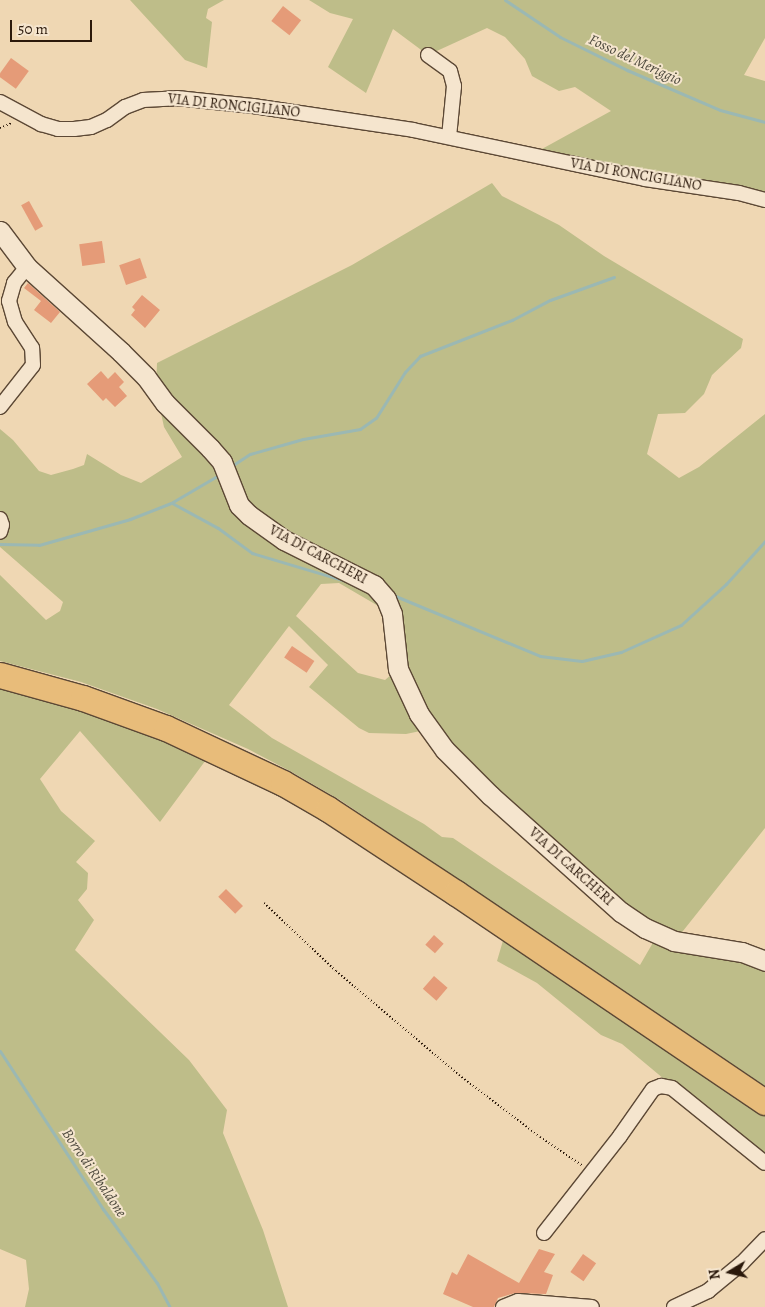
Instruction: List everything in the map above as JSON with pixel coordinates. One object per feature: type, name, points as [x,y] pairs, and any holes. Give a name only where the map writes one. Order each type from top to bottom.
[{"type":"highway","points":[[0,660],[81,682],[157,709],[248,749],[298,776],[356,810],[765,1086]]},
{"type":"highway","points":[[0,675],[84,698],[166,728],[283,783],[328,809],[456,893],[765,1102]]},
{"type":"street","points":[[428,55],[450,71],[454,86],[449,137]]},
{"type":"street","name":"VIA DI RONCIGLIANO","points":[[0,102],[41,124],[58,129],[91,127],[107,120],[126,107],[143,100],[177,98],[317,115],[449,137],[645,178],[739,193],[765,200]]},
{"type":"street","name":"VIA DI CARCHERI","points":[[0,231],[27,267],[146,377],[165,402],[222,462],[239,505],[249,515],[284,540],[374,585],[386,599],[392,614],[398,670],[419,714],[445,750],[490,795],[621,912],[646,928],[674,941],[742,952],[765,961]]},
{"type":"street","points":[[0,407],[33,365],[32,348],[15,322],[9,301],[14,283],[27,267]]},
{"type":"street","points":[[0,519],[2,525],[0,532]]},
{"type":"street","points":[[544,1233],[620,1136],[653,1089],[661,1086],[672,1088],[765,1163]]},
{"type":"street","points":[[674,1307],[708,1291],[765,1239]]},
{"type":"street","points":[[503,1307],[518,1301],[592,1307]]},
{"type":"path","points":[[264,903],[336,971],[459,1075],[540,1137],[591,1171]]},
{"type":"shaded area","points":[[130,0],[224,0],[208,9],[206,18],[212,22],[207,68],[185,60]]},
{"type":"shaded area","points":[[309,0],[765,0],[765,38],[744,75],[765,81],[765,200],[531,155],[611,111],[575,87],[559,91],[532,76],[525,59],[505,37],[487,28],[428,55],[393,29],[366,93],[328,67],[353,19],[330,13]]},
{"type":"shaded area","points":[[492,183],[502,196],[559,225],[604,256],[743,339],[741,348],[712,375],[704,394],[685,413],[658,414],[647,454],[679,478],[699,467],[765,414],[765,828],[675,941],[765,961],[765,1086],[340,800],[290,771],[248,749],[157,709],[81,682],[0,661],[0,575],[46,620],[60,611],[63,602],[0,547],[0,429],[13,440],[39,471],[51,475],[73,469],[84,465],[87,454],[121,475],[141,483],[182,457],[164,427],[156,390],[157,363],[352,265]],"holes":[[[339,583],[392,614],[398,669],[385,680],[358,673],[296,616],[321,584]],[[289,626],[328,665],[309,687],[359,728],[369,733],[406,734],[430,729],[658,934],[640,965],[453,838],[442,837],[424,824],[272,738],[229,705]]]},
{"type":"shaded area","points":[[0,675],[214,749],[160,822],[80,731],[40,779],[61,811],[95,841],[76,862],[88,873],[87,889],[78,900],[94,920],[75,950],[189,1060],[227,1110],[223,1133],[263,1230],[288,1307],[25,1307],[29,1289],[26,1260],[0,1249]]},
{"type":"shaded area","points":[[507,927],[765,1102],[765,1163],[622,1044],[601,1035],[537,983],[497,961]]},
{"type":"building","points":[[283,6],[301,20],[289,35],[271,21]]},
{"type":"building","points":[[11,58],[29,71],[16,89],[0,77],[0,73]]},
{"type":"building","points":[[29,201],[43,226],[35,231],[21,205]]},
{"type":"building","points":[[102,241],[105,263],[82,266],[79,244]]},
{"type":"building","points":[[140,258],[147,278],[126,285],[119,265]]},
{"type":"building","points":[[28,283],[60,312],[51,323],[34,310],[41,301],[24,288]]},
{"type":"building","points":[[142,295],[160,310],[145,328],[131,315],[135,310],[132,307]]},
{"type":"building","points":[[101,371],[108,379],[115,372],[124,382],[119,387],[127,396],[115,407],[106,398],[103,401],[87,384]]},
{"type":"building","points":[[292,646],[314,661],[307,673],[284,658]]},
{"type":"building","points":[[226,889],[243,906],[235,914],[218,897]]},
{"type":"building","points":[[434,935],[444,944],[435,953],[425,945]]},
{"type":"building","points":[[434,976],[448,988],[436,1001],[423,989]]},
{"type":"building","points":[[539,1249],[555,1254],[544,1272],[553,1275],[546,1294],[515,1293],[498,1298],[494,1307],[473,1307],[443,1294],[452,1272],[457,1275],[468,1254],[519,1283]]},
{"type":"building","points":[[583,1254],[596,1263],[583,1281],[570,1272]]},
{"type":"waterway","name":"Fosso del Meriggio","points":[[505,0],[560,37],[627,70],[720,110],[765,122]]},
{"type":"waterway","points":[[233,465],[250,454],[303,439],[360,429],[376,418],[405,372],[420,356],[512,320],[550,300],[614,277]]},
{"type":"waterway","points":[[0,544],[39,545],[130,519],[171,503],[217,476]]},
{"type":"waterway","points":[[172,503],[218,528],[252,553],[349,582]]},
{"type":"waterway","points":[[393,595],[540,656],[582,661],[621,652],[681,625],[726,584],[765,541]]},
{"type":"waterway","name":"Borro di Ribaldone","points":[[0,1051],[103,1209],[157,1283],[170,1307]]}]
